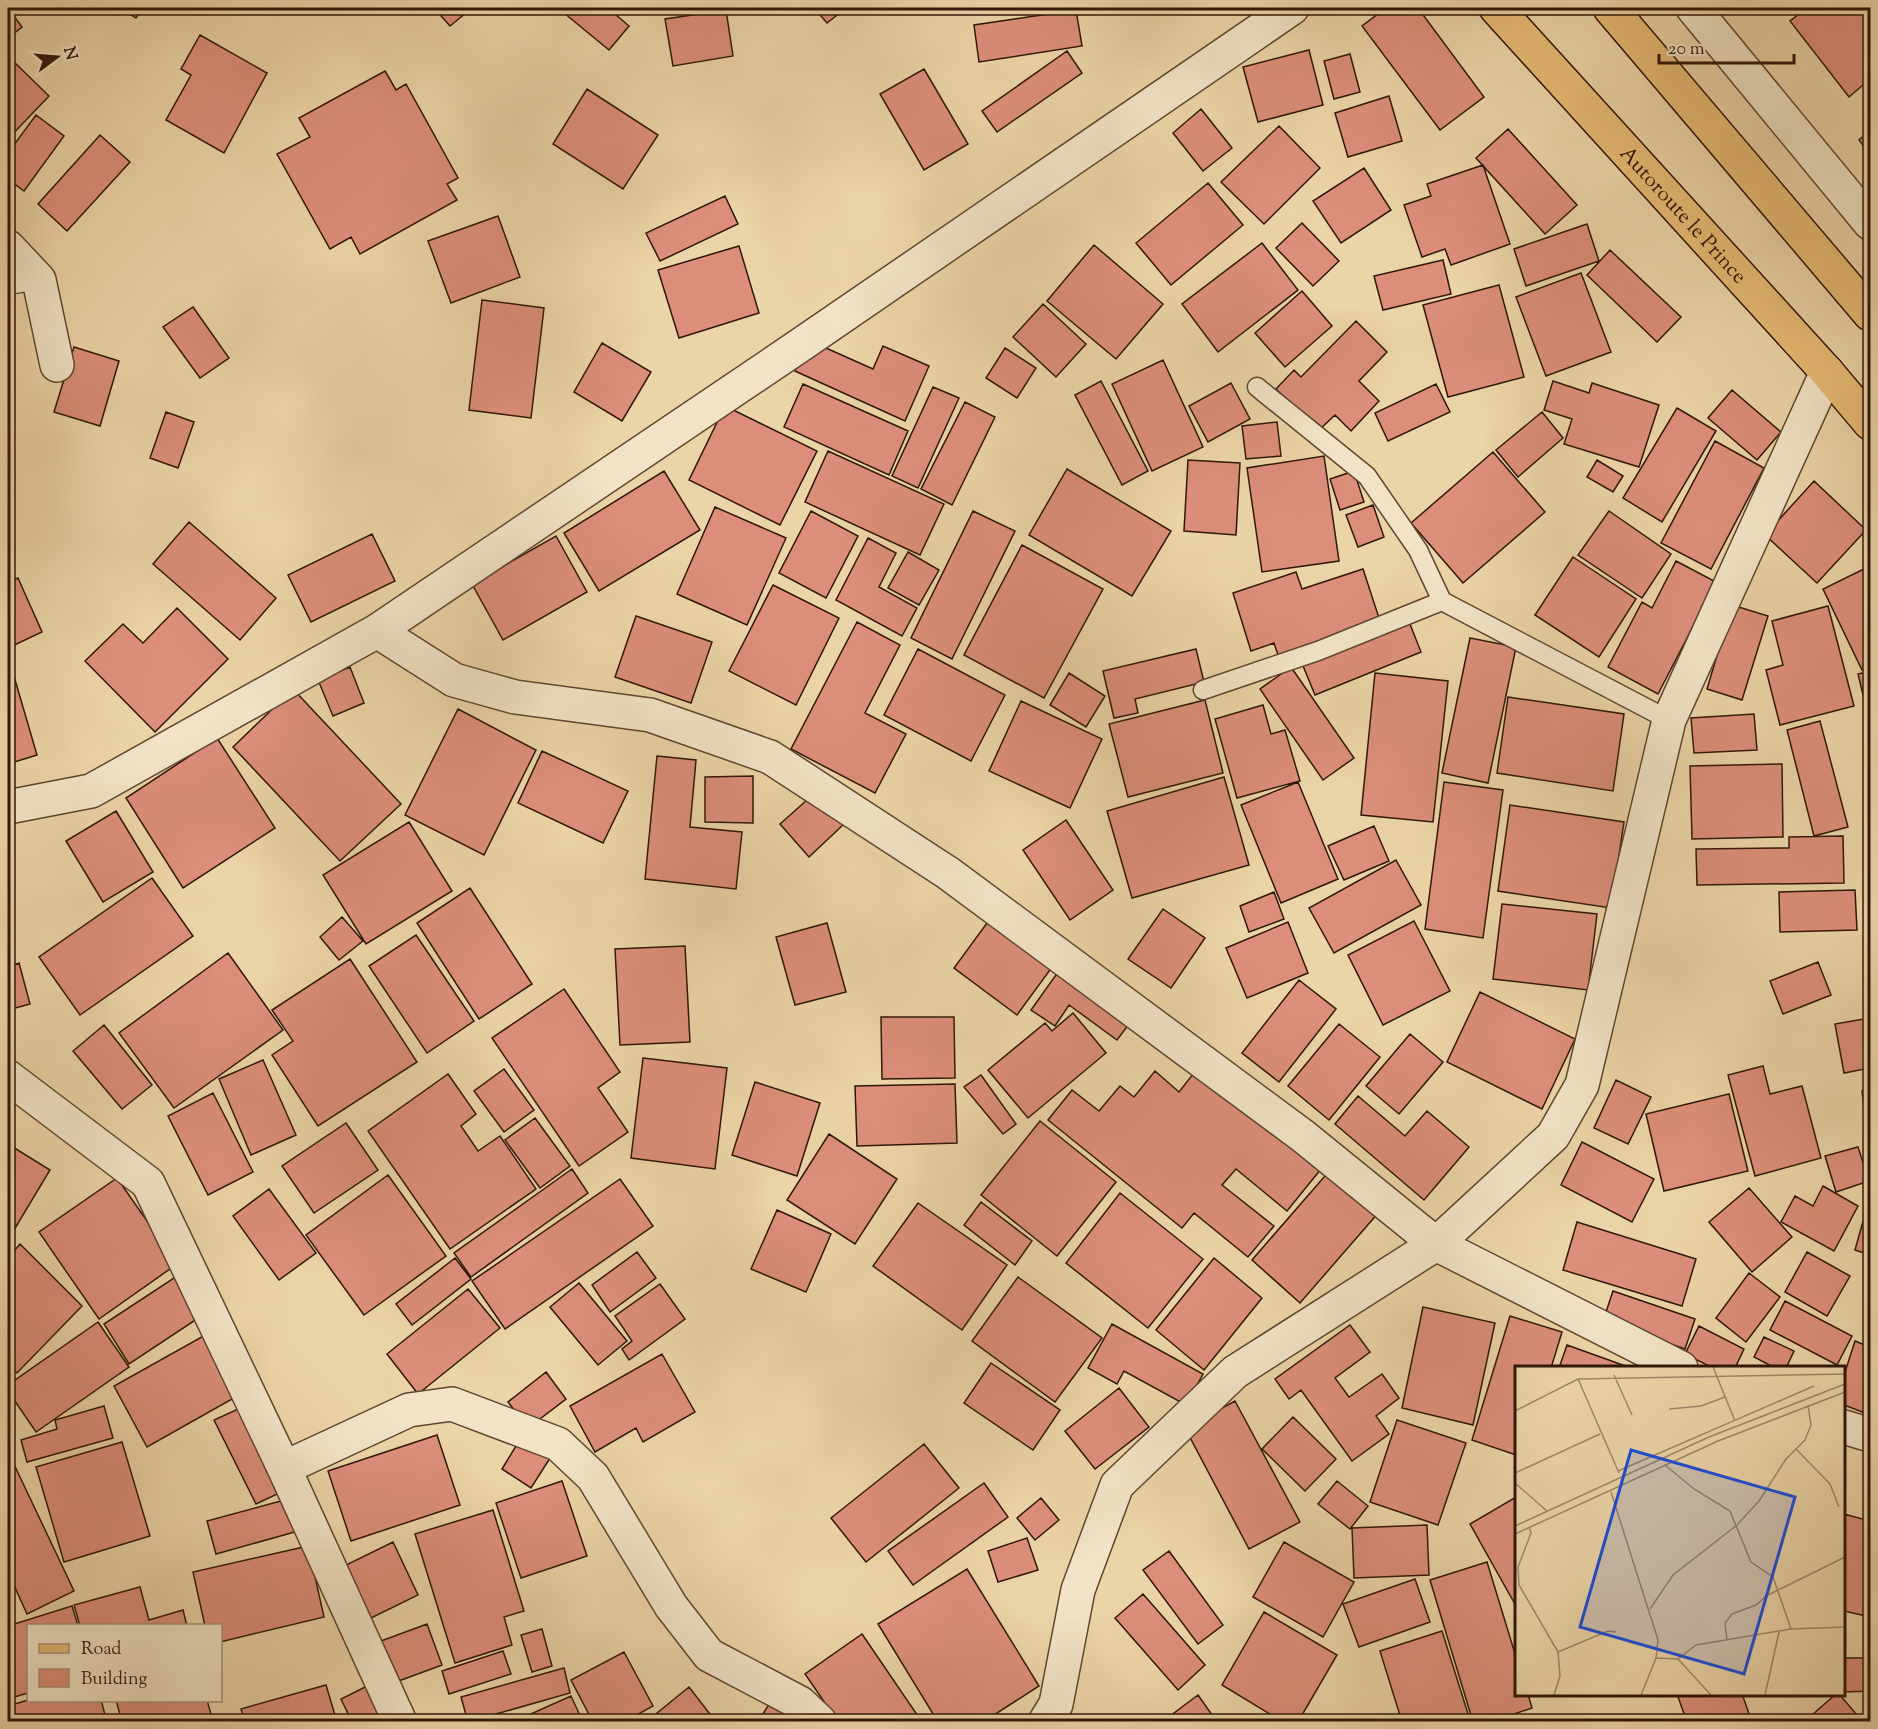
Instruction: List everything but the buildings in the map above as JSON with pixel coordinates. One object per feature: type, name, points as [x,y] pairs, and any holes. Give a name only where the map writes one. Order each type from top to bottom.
[{"type":"main road","name":"Autoroute le Prince","points":[[1496,8],[1827,372],[1870,423]]},
{"type":"main road","points":[[1610,8],[1870,314]]},
{"type":"street","points":[[8,807],[91,791],[377,631],[796,348],[1292,8]]},
{"type":"street","points":[[1693,8],[1870,223]]},
{"type":"street","points":[[8,247],[39,280],[57,365]]},
{"type":"street","points":[[1045,1722],[1056,1704],[1078,1590],[1117,1485],[1235,1372],[1436,1244],[1553,1136],[1582,1085],[1670,720],[1827,372]]},
{"type":"street","points":[[377,631],[454,680],[515,698],[650,715],[770,757],[948,873],[1303,1136],[1436,1244],[1677,1366]]},
{"type":"street","points":[[8,1077],[148,1183],[284,1468],[400,1722]]},
{"type":"street","points":[[284,1468],[409,1410],[452,1404],[558,1444],[593,1477],[671,1606],[709,1655],[800,1703],[819,1722]]},
{"type":"street","points":[[1845,1427],[1870,1435]]},
{"type":"lane","points":[[8,285],[39,280]]},
{"type":"lane","points":[[1257,387],[1367,476],[1418,550],[1442,601],[1670,720]]},
{"type":"lane","points":[[1203,690],[1318,651],[1442,601]]}]
